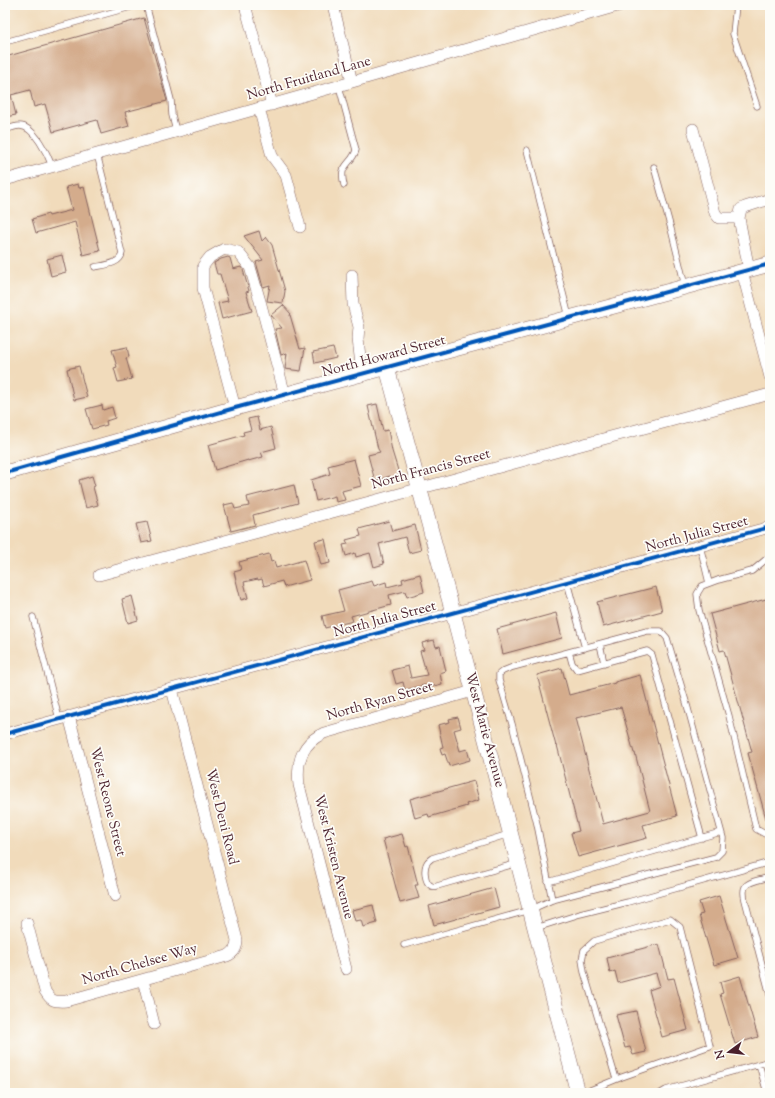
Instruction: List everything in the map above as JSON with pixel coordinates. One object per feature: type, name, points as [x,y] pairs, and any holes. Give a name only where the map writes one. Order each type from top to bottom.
[{"type":"street","points":[[245,5],[272,105]]},
{"type":"street","points":[[333,5],[352,82]]},
{"type":"street","name":"North Fruitland Lane","points":[[5,180],[621,5]]},
{"type":"street","points":[[259,108],[272,156],[286,175],[300,227]]},
{"type":"street","points":[[693,129],[715,213],[719,218],[739,218]]},
{"type":"street","points":[[770,199],[740,209],[739,218],[746,270],[770,377]]},
{"type":"street","points":[[235,408],[203,288],[203,266],[210,257],[224,249],[238,252],[250,267],[285,395]]},
{"type":"street","name":"North Howard Street","points":[[5,473],[235,408],[770,264]]},
{"type":"street","points":[[352,275],[353,304],[359,327],[358,339],[362,374]]},
{"type":"street","name":"West Marie Avenue","points":[[387,368],[453,613],[578,1093]]},
{"type":"street","name":"North Francis Street","points":[[99,575],[770,394]]},
{"type":"street","name":"North Julia Street","points":[[5,734],[770,527]]},
{"type":"street","name":"West Deni Road","points":[[172,689],[237,940],[234,952]]},
{"type":"street","name":"North Ryan Street","points":[[302,752],[312,740],[324,733],[473,690]]},
{"type":"street","name":"West Reone Street","points":[[64,718],[115,896]]},
{"type":"street","name":"West Kristen Avenue","points":[[302,752],[298,768],[298,785],[346,969]]},
{"type":"street","name":"North Chelsee Way","points":[[27,923],[45,991],[49,998],[58,1002],[143,980],[227,956],[234,952]]},
{"type":"street","points":[[143,980],[154,1024]]},
{"type":"lane","points":[[5,42],[138,5]]},
{"type":"lane","points":[[146,5],[171,100],[172,115],[176,132]]},
{"type":"lane","points":[[736,5],[732,34],[757,106]]},
{"type":"lane","points":[[339,86],[356,150],[353,157],[344,169],[344,185]]},
{"type":"lane","points":[[5,130],[21,126],[30,129],[48,156],[52,166]]},
{"type":"lane","points":[[527,150],[569,318]]},
{"type":"lane","points":[[95,267],[116,262],[120,259],[122,253],[97,154]]},
{"type":"lane","points":[[654,167],[685,287]]},
{"type":"lane","points":[[700,546],[710,583]]},
{"type":"lane","points":[[770,556],[752,571],[702,586],[697,594],[699,610],[729,716],[756,829],[765,834],[770,834]]},
{"type":"lane","points":[[567,582],[585,648]]},
{"type":"lane","points":[[33,617],[64,718]]},
{"type":"lane","points":[[404,946],[530,910],[552,900],[716,856],[722,851],[723,838],[687,705],[667,638],[661,631],[647,631],[513,667],[499,674],[499,680],[512,724],[537,824],[552,900]]},
{"type":"lane","points":[[600,644],[604,663]]},
{"type":"lane","points":[[569,652],[572,663],[577,670],[647,651],[652,655],[702,838]]},
{"type":"lane","points":[[548,882],[721,832]]},
{"type":"lane","points":[[511,834],[432,858],[426,864],[425,872],[427,882],[433,887],[518,862]]},
{"type":"lane","points":[[535,928],[580,914],[770,862]]},
{"type":"lane","points":[[770,877],[749,883],[745,886],[744,892],[770,995]]},
{"type":"lane","points":[[583,1093],[710,1046],[680,927],[670,920],[594,941],[584,950],[582,960],[584,972],[616,1080]]},
{"type":"lane","points":[[661,1093],[666,1090],[770,1061]]},
{"type":"lane","points":[[759,1064],[767,1093]]},
{"type":"building","points":[[144,18],[167,101],[125,112],[129,126],[101,134],[97,120],[53,132],[45,104],[34,107],[30,90],[11,95],[16,115],[5,117],[5,74],[9,73],[5,57]]},
{"type":"building","points":[[78,184],[79,188],[84,187],[100,251],[83,255],[75,222],[36,233],[32,219],[48,214],[49,216],[72,210],[66,187]]},
{"type":"building","points":[[259,231],[262,241],[266,237],[272,245],[285,291],[283,303],[267,301],[270,285],[263,287],[256,262],[263,260],[244,236]]},
{"type":"building","points":[[62,255],[66,272],[51,276],[47,259]]},
{"type":"building","points":[[228,257],[230,258],[233,269],[241,267],[243,270],[249,291],[246,292],[252,311],[222,319],[218,303],[228,301],[220,274],[217,274],[214,263]]},
{"type":"building","points":[[283,305],[291,314],[290,315],[300,349],[305,348],[301,371],[285,369],[287,353],[281,355],[275,329],[282,328],[271,315]]},
{"type":"building","points":[[127,347],[129,357],[126,358],[132,379],[118,382],[114,368],[117,367],[112,350]]},
{"type":"building","points":[[333,348],[336,358],[315,363],[313,352]]},
{"type":"building","points":[[79,366],[87,397],[74,400],[67,369]]},
{"type":"building","points":[[377,404],[383,431],[388,430],[392,451],[400,477],[391,480],[390,476],[375,481],[368,455],[380,452],[368,406]]},
{"type":"building","points":[[102,405],[103,410],[112,407],[115,418],[106,421],[107,425],[92,429],[86,409]]},
{"type":"building","points":[[257,417],[260,430],[271,427],[276,448],[261,452],[263,457],[215,470],[208,445],[244,435],[243,432],[251,430],[248,419]]},
{"type":"building","points":[[354,459],[361,486],[342,491],[345,500],[336,502],[335,496],[316,501],[311,480],[330,474],[328,466]]},
{"type":"building","points":[[92,476],[95,486],[93,487],[98,505],[86,508],[79,480]]},
{"type":"building","points":[[294,485],[298,503],[253,515],[255,525],[231,531],[224,505],[233,503],[235,509],[249,506],[247,497]]},
{"type":"building","points":[[389,521],[392,531],[415,525],[421,550],[409,553],[405,537],[379,544],[384,564],[374,567],[370,553],[356,557],[355,553],[346,556],[343,545],[348,544],[346,540],[361,536],[359,529]]},
{"type":"building","points":[[147,522],[152,541],[141,543],[136,524]]},
{"type":"building","points":[[325,539],[330,563],[321,565],[315,541]]},
{"type":"building","points":[[269,554],[271,562],[274,561],[276,568],[304,560],[310,580],[284,587],[282,581],[264,586],[262,579],[244,582],[248,598],[241,600],[234,572],[241,570],[239,562]]},
{"type":"building","points":[[420,574],[424,592],[407,597],[405,591],[389,595],[391,605],[351,616],[353,621],[325,628],[322,616],[344,611],[338,590],[372,581],[374,586],[386,582],[387,587],[403,583],[402,579]]},
{"type":"building","points":[[656,587],[662,611],[603,627],[597,602]]},
{"type":"building","points":[[132,596],[138,620],[128,623],[122,599]]},
{"type":"building","points":[[770,598],[770,825],[768,826],[748,753],[752,752],[724,650],[720,651],[710,614]]},
{"type":"building","points":[[556,613],[562,638],[503,654],[497,629]]},
{"type":"building","points":[[434,640],[436,647],[440,646],[446,671],[440,673],[442,684],[426,688],[425,685],[405,690],[403,682],[396,684],[392,670],[408,666],[411,678],[427,675],[420,651],[424,650],[422,643]]},
{"type":"building","points":[[562,668],[569,695],[640,675],[677,816],[643,825],[647,838],[578,857],[571,833],[579,831],[537,675]],"holes":[[[621,707],[650,811],[603,824],[576,718]]]},
{"type":"building","points":[[458,717],[461,728],[454,730],[460,751],[467,749],[470,760],[449,766],[445,754],[442,755],[440,748],[443,747],[438,725],[450,722],[449,719]]},
{"type":"building","points":[[474,781],[479,800],[466,804],[467,806],[429,817],[428,814],[415,818],[410,799]]},
{"type":"building","points":[[402,834],[406,847],[408,846],[418,885],[415,885],[419,898],[400,903],[383,839]]},
{"type":"building","points":[[494,888],[499,907],[434,925],[429,906]]},
{"type":"building","points":[[719,896],[738,958],[714,965],[699,915],[703,914],[699,902]]},
{"type":"building","points":[[373,905],[377,923],[363,927],[361,920],[355,921],[352,910]]},
{"type":"building","points":[[659,944],[668,979],[674,978],[688,1030],[662,1037],[649,990],[660,986],[656,973],[618,983],[615,971],[610,973],[607,958]]},
{"type":"building","points":[[740,976],[758,1037],[735,1044],[720,994],[723,993],[720,982]]},
{"type":"building","points":[[636,1011],[646,1052],[633,1055],[630,1047],[625,1048],[616,1015]]},
{"type":"cycle path","points":[[5,473],[235,408],[770,264]]},
{"type":"cycle path","points":[[5,734],[770,527]]}]
